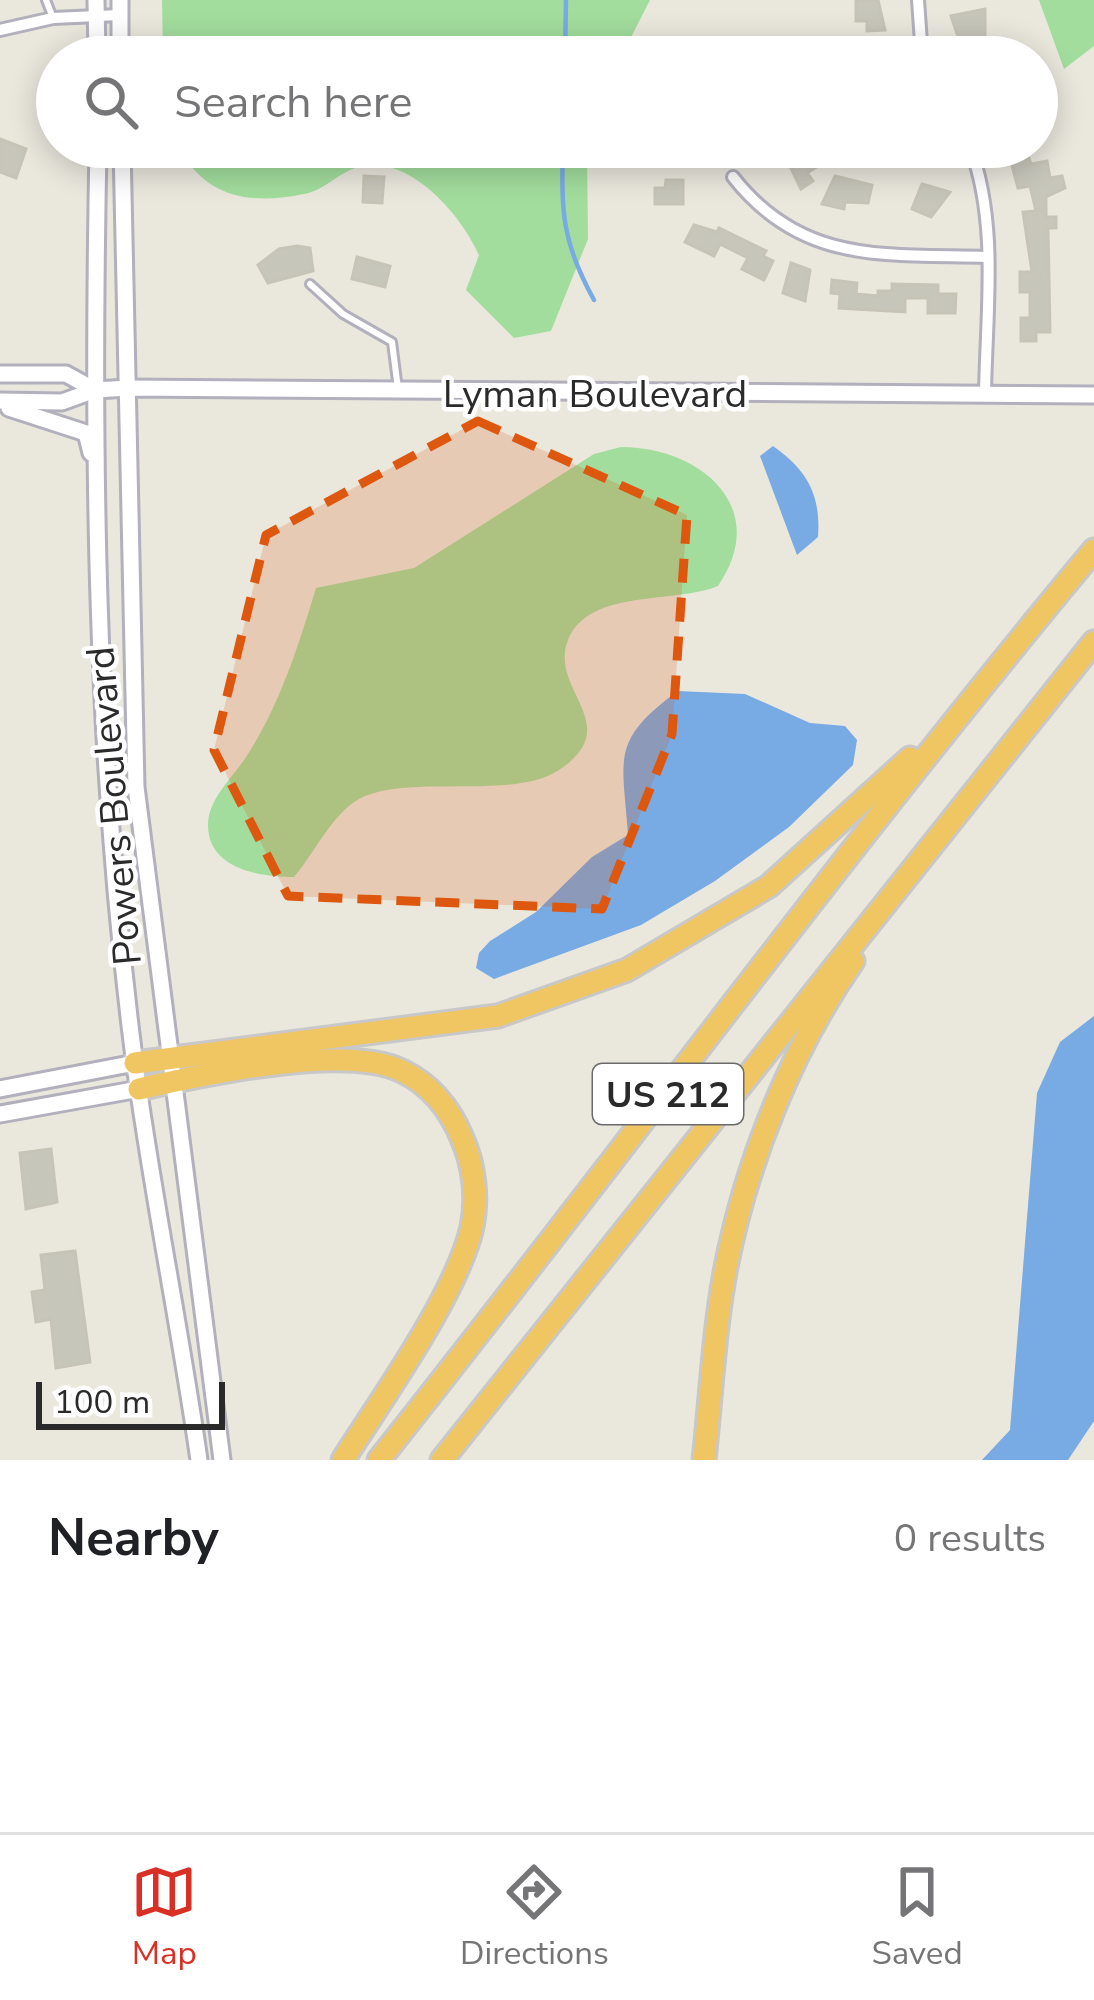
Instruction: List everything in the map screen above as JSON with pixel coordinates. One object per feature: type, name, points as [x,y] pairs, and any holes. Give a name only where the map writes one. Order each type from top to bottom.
[{"type":"highway","name":"US 212","points":[[379,1460],[640,1131],[950,722],[1094,550]]},
{"type":"highway","name":"US 212","points":[[442,1460],[1094,642]]},
{"type":"highway","points":[[139,1089],[174,1070],[498,1016],[627,970],[770,886],[950,722]]},
{"type":"highway","points":[[704,1460],[726,1268],[757,1149],[831,993],[1010,742]]},
{"type":"highway","points":[[135,1063],[174,1070],[353,1061],[400,1069],[432,1090],[454,1119],[470,1156],[472,1229],[387,1396],[343,1460]]},
{"type":"main road","name":"Powers Boulevard","points":[[98,168],[98,620],[135,1063],[199,1457]]},
{"type":"main road","name":"Powers Boulevard","points":[[123,168],[136,787],[222,1460]]},
{"type":"main road","name":"Lyman Boulevard","points":[[0,374],[66,374],[95,390]]},
{"type":"main road","name":"Lyman Boulevard","points":[[0,404],[62,402],[95,390],[128,388],[1094,395]]},
{"type":"main road","points":[[0,404],[86,433],[96,480]]},
{"type":"main road","points":[[0,1089],[135,1063]]},
{"type":"main road","points":[[0,1114],[139,1089]]},
{"type":"street","points":[[918,0],[921,36]]},
{"type":"street","points":[[0,30],[96,8],[120,8]]},
{"type":"street","points":[[978,168],[987,257],[986,395]]},
{"type":"street","points":[[733,177],[761,212],[810,240],[844,249],[987,257]]},
{"type":"lane","points":[[46,0],[53,18]]},
{"type":"lane","points":[[310,284],[353,321],[392,342],[398,392]]},
{"type":"highlighted area","points":[[478,421],[687,515],[672,734],[602,909],[288,896],[214,750],[266,535]]},
{"type":"green space","points":[[162,0],[650,0],[632,36],[163,36]]},
{"type":"green space","points":[[1039,0],[1094,0],[1094,46],[1064,69],[1058,36],[1052,36]]},
{"type":"green space","points":[[194,168],[357,168],[311,192],[284,197],[231,194]]},
{"type":"green space","points":[[390,168],[587,168],[588,239],[551,331],[514,338],[466,290],[479,255],[471,239],[432,192]]},
{"type":"green space","points":[[621,447],[650,450],[701,470],[732,507],[737,531],[733,557],[718,586],[614,605],[579,623],[568,640],[565,658],[586,722],[586,738],[578,754],[559,770],[515,784],[404,788],[359,799],[332,824],[294,877],[239,868],[217,852],[208,825],[212,807],[277,698],[316,588],[414,568],[594,454]]},
{"type":"water","points":[[773,446],[803,474],[817,508],[818,537],[797,555],[760,456]]},
{"type":"water","points":[[678,691],[745,694],[810,723],[845,726],[857,740],[853,765],[789,827],[715,881],[641,925],[494,979],[476,968],[479,953],[490,941],[536,912],[592,857],[628,835],[625,753],[640,724]]},
{"type":"water","points":[[1094,1016],[1094,1421],[1068,1460],[982,1460],[1010,1430],[1037,1093],[1060,1042]]},
{"type":"building","points":[[856,0],[878,0],[885,30],[867,31],[867,21],[856,21]]},
{"type":"building","points":[[985,9],[985,36],[958,36],[951,16]]},
{"type":"building","points":[[0,139],[26,149],[16,178],[0,172]]},
{"type":"building","points":[[791,168],[815,168],[807,173],[813,181],[801,189]]},
{"type":"building","points":[[1013,168],[1048,168],[1050,178],[1062,176],[1065,188],[1046,197],[1046,217],[1056,217],[1056,228],[1048,228],[1050,332],[1036,332],[1036,341],[1021,341],[1021,318],[1030,318],[1030,292],[1020,292],[1020,272],[1032,272],[1023,212],[1036,211],[1030,186],[1018,188]]},
{"type":"building","points":[[364,176],[384,177],[382,203],[363,202]]},
{"type":"building","points":[[835,176],[872,185],[868,203],[845,202],[844,209],[822,204]]},
{"type":"building","points":[[666,180],[683,180],[683,204],[655,204],[655,188],[665,188]]},
{"type":"building","points":[[922,184],[950,192],[931,217],[912,209]]},
{"type":"building","points":[[694,225],[717,232],[719,228],[766,251],[763,256],[773,261],[764,280],[742,269],[748,258],[720,244],[714,256],[685,242]]},
{"type":"building","points":[[310,248],[313,271],[268,283],[258,265],[279,249]]},
{"type":"building","points":[[357,257],[390,266],[385,287],[352,279]]},
{"type":"building","points":[[791,263],[810,270],[805,301],[783,293]]},
{"type":"building","points":[[832,280],[857,283],[856,294],[878,296],[878,291],[892,291],[892,284],[938,285],[938,294],[956,294],[955,313],[928,313],[928,298],[905,298],[905,312],[839,308],[840,294],[831,293]]},
{"type":"building","points":[[51,1149],[57,1202],[26,1209],[20,1153]]},
{"type":"building","points":[[75,1251],[90,1362],[56,1368],[51,1319],[36,1322],[32,1292],[45,1290],[41,1255]]},
{"type":"waterway","points":[[565,36],[566,0]]},
{"type":"waterway","points":[[563,168],[566,226],[575,261],[594,300]]}]
